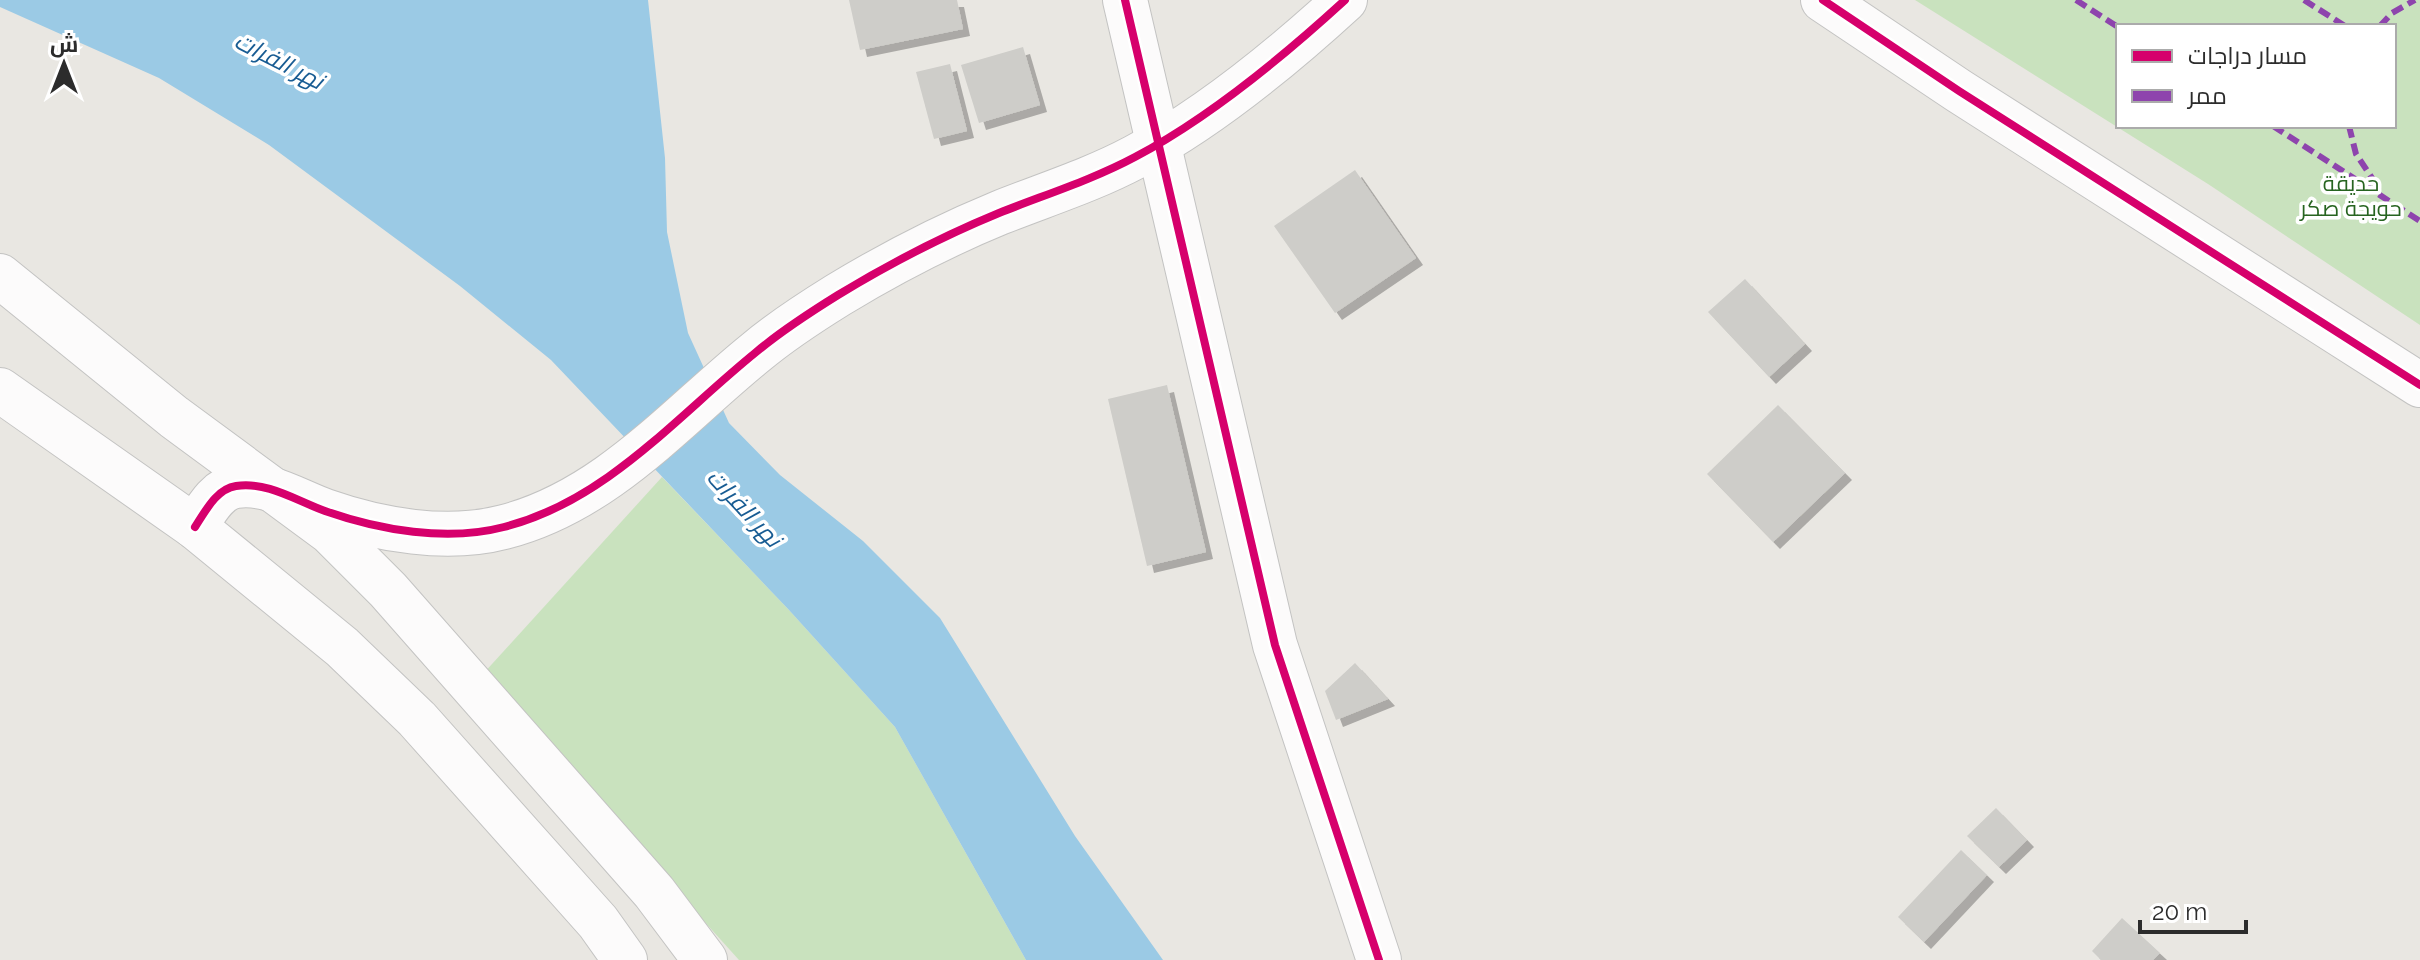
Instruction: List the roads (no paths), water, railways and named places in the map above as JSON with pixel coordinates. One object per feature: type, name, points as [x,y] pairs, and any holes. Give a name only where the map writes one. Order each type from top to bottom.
[{"type":"street","points":[[1125,0],[1275,645],[1379,960]]},
{"type":"street","points":[[195,527],[222,492],[234,486],[271,488],[327,511],[376,526],[415,531],[477,532],[503,527],[566,503],[601,483],[753,354],[839,294],[917,251],[985,219],[1111,168],[1160,143],[1273,61],[1345,0]]},
{"type":"street","points":[[1823,0],[1959,91],[2420,385]]},
{"type":"street","points":[[0,276],[174,417],[330,532],[388,590],[654,892],[705,960]]},
{"type":"street","points":[[0,390],[195,527],[342,647],[417,719],[598,922],[625,960]]},
{"type":"water","name":"نهر الفرات","points":[[0,0],[648,0],[665,158],[667,232],[688,333],[729,423],[780,475],[863,541],[940,618],[1075,836],[1163,960],[1026,960],[895,727],[789,610],[551,360],[460,286],[269,145],[159,78],[0,7]]},
{"type":"park label","name":"حديقة حويجة صكر","points":[[2351,196]]}]
